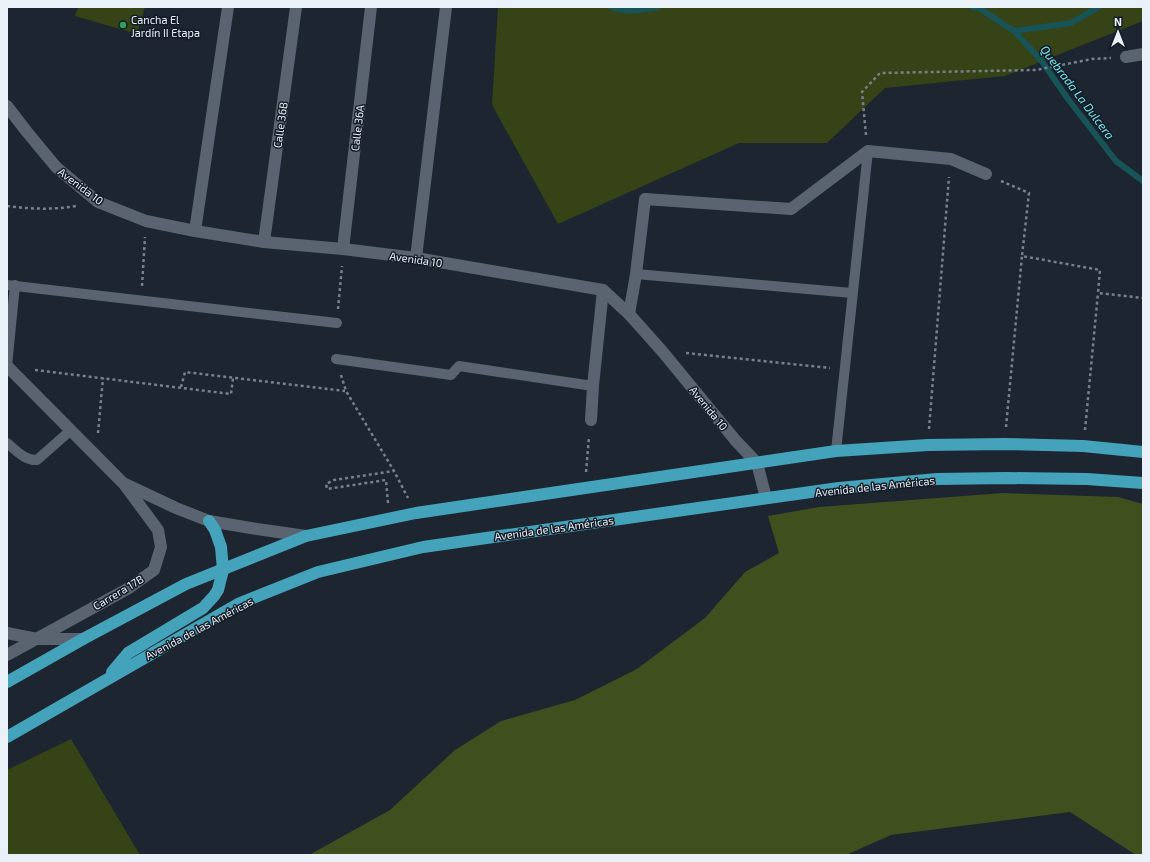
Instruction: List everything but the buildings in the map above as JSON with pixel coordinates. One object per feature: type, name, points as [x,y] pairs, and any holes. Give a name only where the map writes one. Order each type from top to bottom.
[{"type":"main road","points":[[7,682],[83,639],[186,584],[306,536],[416,513],[836,451],[928,445],[1004,444],[1083,446],[1143,452]]},
{"type":"main road","name":"Avenida de las Américas","points":[[7,737],[240,603],[318,572],[423,547],[840,488],[937,479],[1087,479],[1143,483]]},
{"type":"main road","points":[[106,679],[128,653],[203,608],[218,590],[223,570],[221,547],[215,530],[209,521]]},
{"type":"street","points":[[195,231],[228,7]]},
{"type":"street","name":"Calle 36B","points":[[264,242],[296,7]]},
{"type":"street","name":"Calle 36A","points":[[343,249],[371,7]]},
{"type":"street","points":[[416,258],[446,7]]},
{"type":"street","points":[[1126,57],[1143,54]]},
{"type":"street","name":"Avenida 10","points":[[7,106],[56,167],[98,202],[146,221],[195,231],[264,242],[343,249],[416,258],[603,290],[629,314],[662,351],[736,442],[757,463]]},
{"type":"street","points":[[629,314],[636,274],[645,200],[790,209],[868,151],[951,159],[986,174]]},
{"type":"street","points":[[591,420],[603,290]]},
{"type":"street","name":"Carrera 17B","points":[[7,366],[124,484],[158,530],[161,547],[154,570],[129,588],[7,655]]},
{"type":"street","points":[[757,463],[766,498]]},
{"type":"street","name":"Carrera 17B","points":[[124,484],[176,508],[209,521],[306,536]]},
{"type":"street","points":[[7,633],[37,639],[83,639]]},
{"type":"lane","points":[[836,451],[868,151]]},
{"type":"lane","points":[[636,274],[852,293]]},
{"type":"lane","points":[[7,366],[11,285],[337,323]]},
{"type":"lane","points":[[336,359],[451,375],[459,366],[593,386]]},
{"type":"lane","points":[[7,444],[26,458],[37,460],[71,430]]},
{"type":"path","points":[[868,151],[862,92],[880,73],[1036,70],[1092,59]]},
{"type":"path","points":[[928,445],[951,159]]},
{"type":"path","points":[[986,174],[1029,193],[1004,444]]},
{"type":"path","points":[[7,206],[30,209],[66,208],[98,202]]},
{"type":"path","points":[[141,300],[146,221]]},
{"type":"path","points":[[337,323],[343,249]]},
{"type":"path","points":[[1022,256],[1100,270],[1083,446]]},
{"type":"path","points":[[1098,293],[1143,298]]},
{"type":"path","points":[[662,351],[844,370]]},
{"type":"path","points":[[336,359],[346,390],[394,471],[416,513]]},
{"type":"path","points":[[7,366],[232,394],[233,378]]},
{"type":"path","points":[[181,387],[185,372],[346,390]]},
{"type":"path","points":[[96,455],[103,378]]},
{"type":"path","points":[[585,488],[591,420]]},
{"type":"path","points":[[334,480],[394,471]]},
{"type":"green space","name":"Cancha El Jardín II Etapa","points":[[78,7],[145,7],[137,34],[75,16]]},
{"type":"green space","points":[[498,7],[1143,7],[1143,21],[1005,76],[885,88],[827,143],[739,143],[558,224],[492,105]]},
{"type":"green space","points":[[1003,493],[1118,497],[1143,504],[1143,855],[1136,855],[1070,812],[891,835],[846,855],[309,855],[390,810],[455,750],[501,721],[575,700],[637,669],[705,618],[745,572],[779,553],[768,516],[819,507]]},
{"type":"green space","points":[[71,739],[140,855],[7,855],[7,770]]},
{"type":"waterway","name":"Quebrada La Dulcera","points":[[611,7],[623,10],[640,10],[658,7]]},
{"type":"waterway","name":"Quebrada La Dulcera","points":[[972,7],[979,8],[1014,31],[1041,60],[1068,99],[1116,161],[1143,181]]},
{"type":"waterway","points":[[1014,31],[1071,23],[1099,7]]},
{"type":"place","name":"Cancha El Jardín II Etapa","points":[[123,25]]}]
